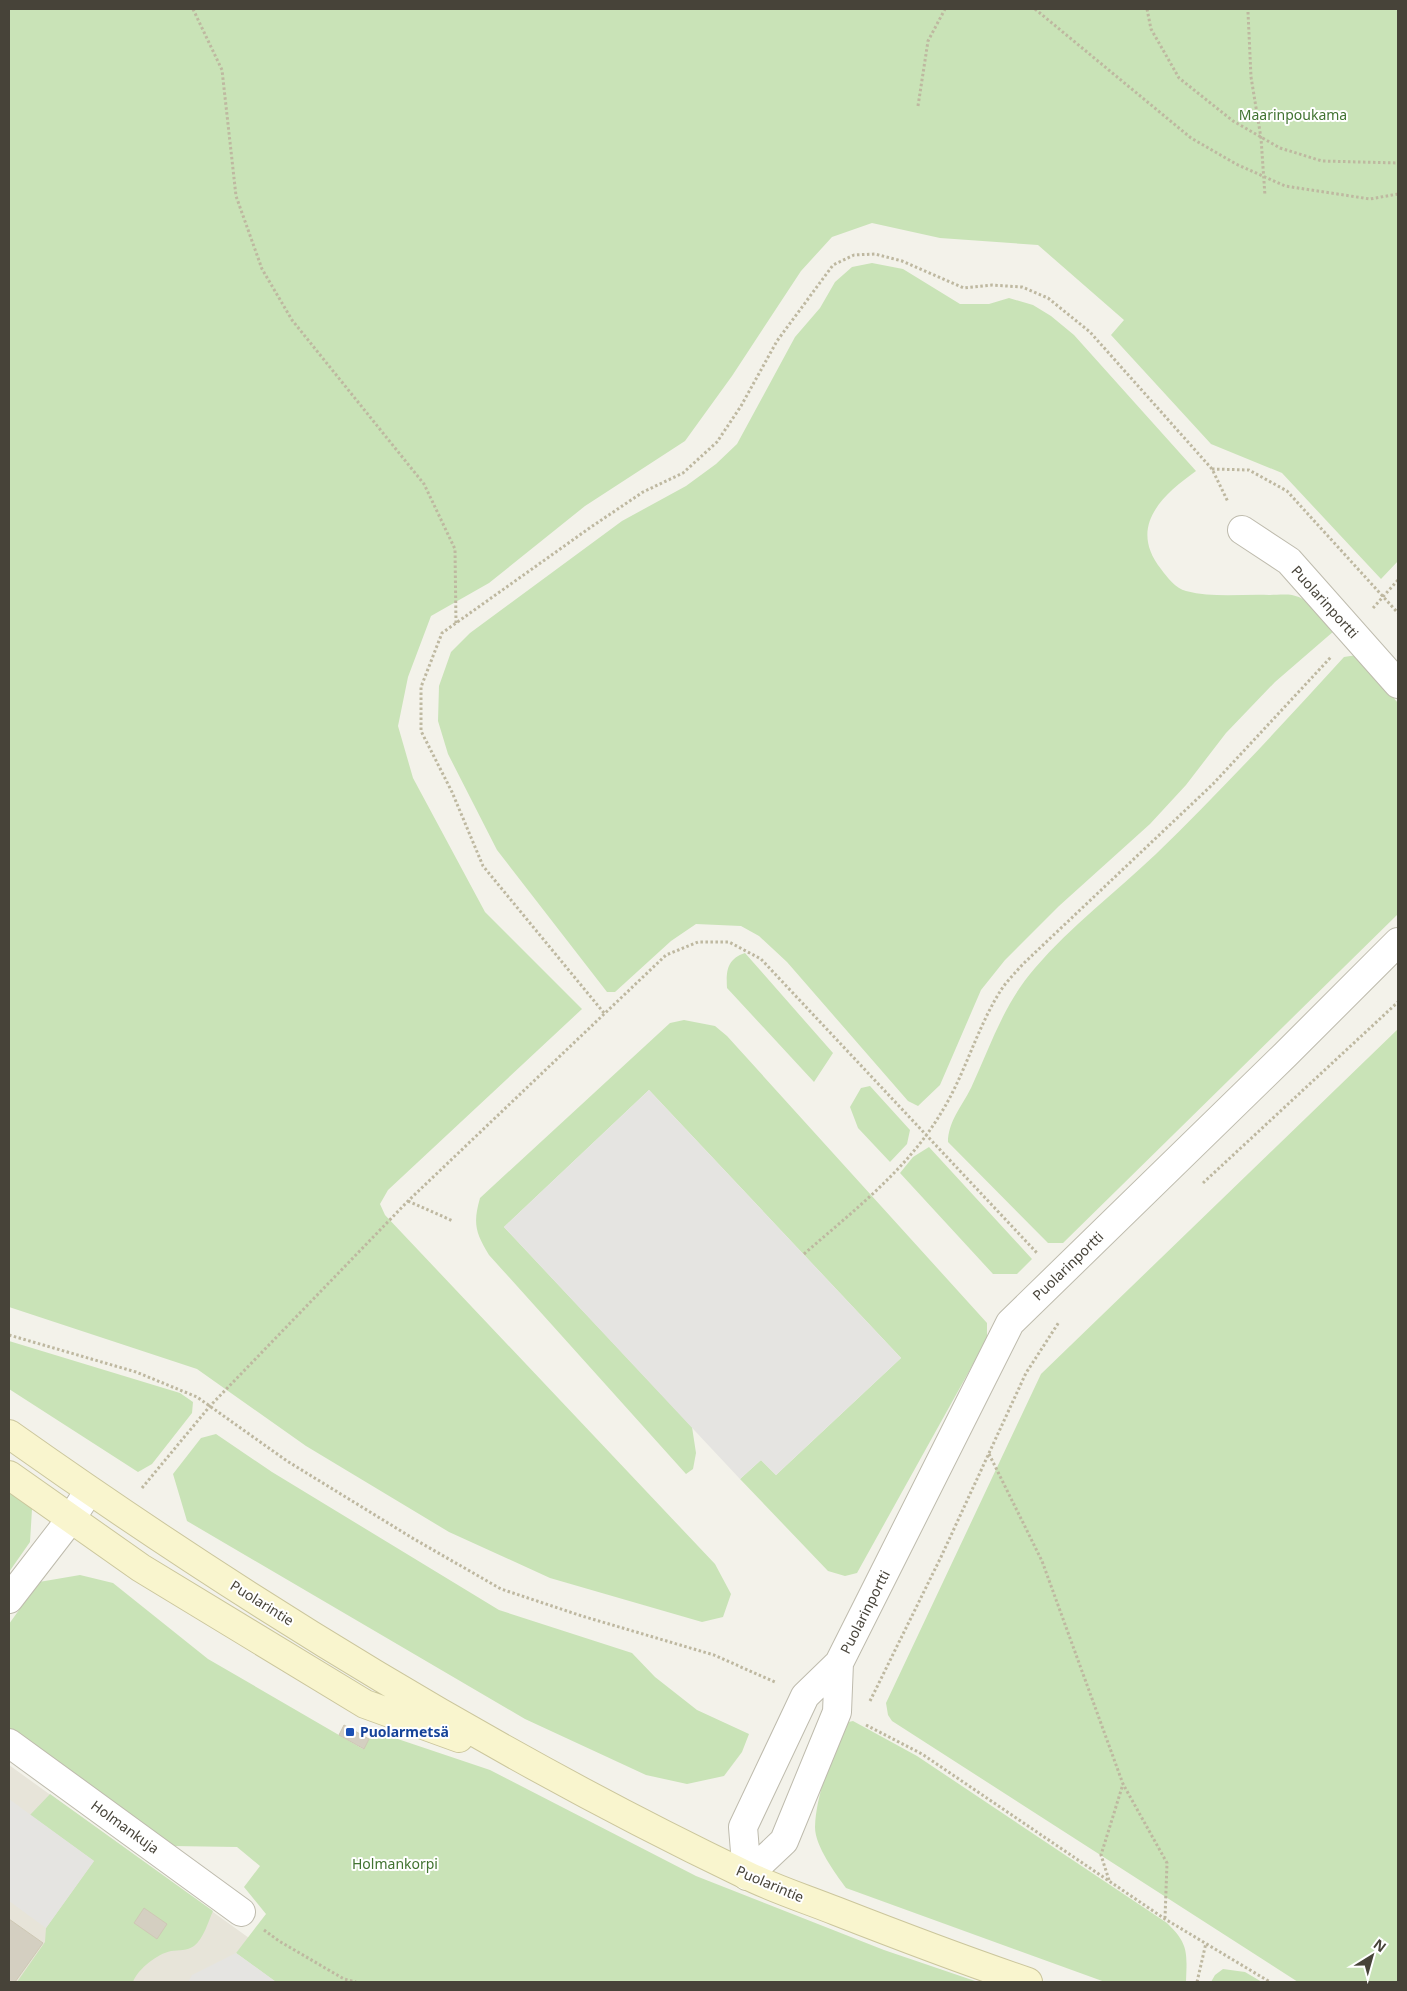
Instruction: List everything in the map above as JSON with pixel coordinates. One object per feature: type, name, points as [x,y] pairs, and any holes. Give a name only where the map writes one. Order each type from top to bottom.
[{"type":"main road","name":"Puolarintie","points":[[9,1434],[158,1538],[348,1658],[522,1761],[747,1876],[962,1960],[1028,1982]]},
{"type":"main road","name":"Puolarintie","points":[[9,1475],[70,1520],[141,1568],[365,1704],[522,1761]]},
{"type":"street","name":"Puolarinportti","points":[[1242,530],[1289,561],[1398,684]]},
{"type":"street","name":"Puolarinportti","points":[[747,1876],[743,1827],[805,1696],[840,1663],[1010,1322],[1286,1054],[1398,942]]},
{"type":"street","points":[[9,1599],[90,1491]]},
{"type":"street","name":"Puolarinportti","points":[[747,1876],[784,1841],[849,1717],[840,1663]]},
{"type":"street","name":"Holmankuja","points":[[9,1743],[240,1912]]},
{"type":"path","points":[[193,9],[222,70],[236,196],[262,269],[292,320],[424,484],[454,549],[456,624]]},
{"type":"path","points":[[918,106],[928,41],[945,9]]},
{"type":"path","points":[[1034,9],[1191,138],[1236,164],[1285,186],[1370,199],[1398,194]]},
{"type":"path","points":[[1147,9],[1151,29],[1179,78],[1233,121],[1280,148],[1322,161],[1398,164]]},
{"type":"path","points":[[1248,12],[1250,77],[1261,138],[1265,196]]},
{"type":"path","points":[[604,1013],[483,866],[452,792],[421,732],[422,687],[442,633],[643,492],[684,473],[717,442],[741,406],[777,341],[833,265],[854,255],[874,254],[902,261],[964,288],[992,285],[1022,287],[1048,298],[1090,332],[1212,469],[1242,530]]},
{"type":"path","points":[[1212,469],[1249,470],[1287,491],[1398,613]]},
{"type":"path","points":[[804,1254],[884,1184],[925,1136],[941,1114],[957,1084],[989,1013],[1004,987],[1023,964],[1213,784],[1353,633],[1398,580]]},
{"type":"path","points":[[142,1488],[210,1406],[408,1201],[666,955],[698,942],[729,942],[762,959],[925,1136],[1058,1276]]},
{"type":"path","points":[[1201,1184],[1398,1002]]},
{"type":"path","points":[[408,1201],[453,1221]]},
{"type":"path","points":[[1064,1314],[1026,1373],[941,1557],[849,1717],[922,1754],[1165,1919],[1270,1982]]},
{"type":"path","points":[[9,1335],[136,1372],[177,1387],[210,1406],[287,1461],[414,1540],[501,1589],[582,1616],[714,1655],[805,1696]]},
{"type":"path","points":[[989,1454],[1042,1561],[1123,1784],[1168,1863],[1165,1919]]},
{"type":"path","points":[[1109,1881],[1101,1855],[1123,1784]]},
{"type":"path","points":[[240,1912],[279,1941],[344,1979],[356,1982]]},
{"type":"path","points":[[1197,1982],[1206,1943]]},
{"type":"shaded area","points":[[649,1090],[901,1358],[776,1475],[761,1460],[740,1479],[504,1227]]},
{"type":"shaded area","points":[[9,1765],[249,1938],[236,1953],[276,1982],[9,1982]]},
{"type":"shaded area","points":[[9,1799],[94,1861],[46,1928],[9,1901]]},
{"type":"shaded area","points":[[236,1953],[276,1982],[188,1982],[192,1975]]},
{"type":"green space","name":"Maarinpoukama","points":[[9,9],[1398,9],[1398,561],[1381,579],[1282,473],[1211,444],[1111,335],[1124,320],[1038,245],[940,238],[872,223],[832,237],[801,271],[732,376],[685,441],[585,506],[489,583],[431,616],[408,677],[398,726],[413,778],[485,912],[582,1009],[388,1190],[380,1204],[385,1215],[715,1564],[731,1594],[723,1617],[702,1622],[550,1578],[449,1532],[306,1446],[197,1369],[9,1307]]},
{"type":"green space","points":[[872,263],[903,269],[960,304],[989,304],[1009,298],[1033,305],[1051,316],[1074,335],[1196,471],[1171,491],[1161,502],[1148,526],[1148,539],[1152,554],[1169,579],[1182,590],[1196,593],[1292,595],[1299,597],[1316,609],[1334,631],[1275,682],[1226,733],[1186,785],[1150,824],[1059,906],[1005,960],[981,990],[940,1085],[918,1106],[908,1101],[787,962],[759,936],[741,926],[696,924],[671,941],[615,992],[607,992],[497,850],[448,754],[438,721],[439,686],[451,652],[470,633],[622,521],[686,486],[716,464],[737,444],[795,337],[820,308],[835,282],[852,267]]},
{"type":"green space","points":[[1357,655],[1398,703],[1398,914],[1063,1243],[1048,1243],[948,1142],[953,1121],[971,1088],[1006,1011],[1024,982],[1063,938],[1180,830],[1252,757],[1344,657]]},
{"type":"green space","points":[[745,953],[833,1053],[814,1082],[727,988],[727,976],[731,962]]},
{"type":"green space","points":[[684,1020],[715,1026],[727,1036],[987,1323],[987,1339],[857,1573],[845,1576],[828,1571],[740,1479],[761,1460],[776,1475],[901,1358],[649,1090],[504,1227],[692,1427],[696,1453],[693,1469],[686,1474],[489,1255],[478,1233],[476,1214],[480,1198],[670,1023]]},
{"type":"green space","points":[[1398,1029],[1398,1982],[1298,1982],[892,1721],[888,1715],[886,1703],[1041,1374]]},
{"type":"green space","points":[[870,1086],[910,1130],[907,1144],[890,1162],[858,1128],[850,1107],[861,1088]]},
{"type":"green space","points":[[929,1147],[1032,1259],[1017,1274],[993,1274],[900,1173],[913,1157]]},
{"type":"green space","points":[[9,1341],[180,1393],[193,1402],[192,1413],[152,1464],[138,1472],[9,1389]]},
{"type":"green space","points":[[216,1434],[272,1472],[499,1610],[632,1653],[655,1677],[697,1710],[749,1734],[742,1752],[724,1776],[687,1784],[646,1775],[525,1719],[187,1521],[173,1474],[201,1438]]},
{"type":"green space","points":[[9,1489],[32,1509],[30,1542],[9,1572]]},
{"type":"green space","name":"Holmankorpi","points":[[80,1575],[113,1583],[208,1659],[363,1749],[374,1731],[490,1770],[696,1876],[884,1950],[978,1982],[276,1982],[236,1953],[266,1914],[244,1887],[260,1866],[237,1847],[172,1846],[9,1729],[9,1624],[39,1582]]},
{"type":"green space","points":[[853,1721],[917,1756],[1167,1923],[1183,1943],[1187,1964],[1186,1982],[1105,1982],[846,1888],[822,1851],[815,1827],[818,1801],[830,1761],[844,1723]]},
{"type":"green space","points":[[50,1794],[213,1911],[203,1934],[194,1946],[189,1949],[171,1951],[154,1959],[139,1972],[133,1982],[17,1982],[45,1942],[46,1928],[94,1861],[30,1815]]},
{"type":"green space","points":[[1223,1969],[1245,1972],[1262,1982],[1211,1982],[1215,1975]]},
{"type":"building","points":[[344,1725],[369,1739],[364,1749],[339,1735]]},
{"type":"building","points":[[144,1908],[167,1924],[157,1939],[134,1923]]},
{"type":"building","points":[[9,1919],[43,1943],[15,1982],[9,1982]]},
{"type":"place","name":"Puolarmetsä","points":[[350,1732]]}]
